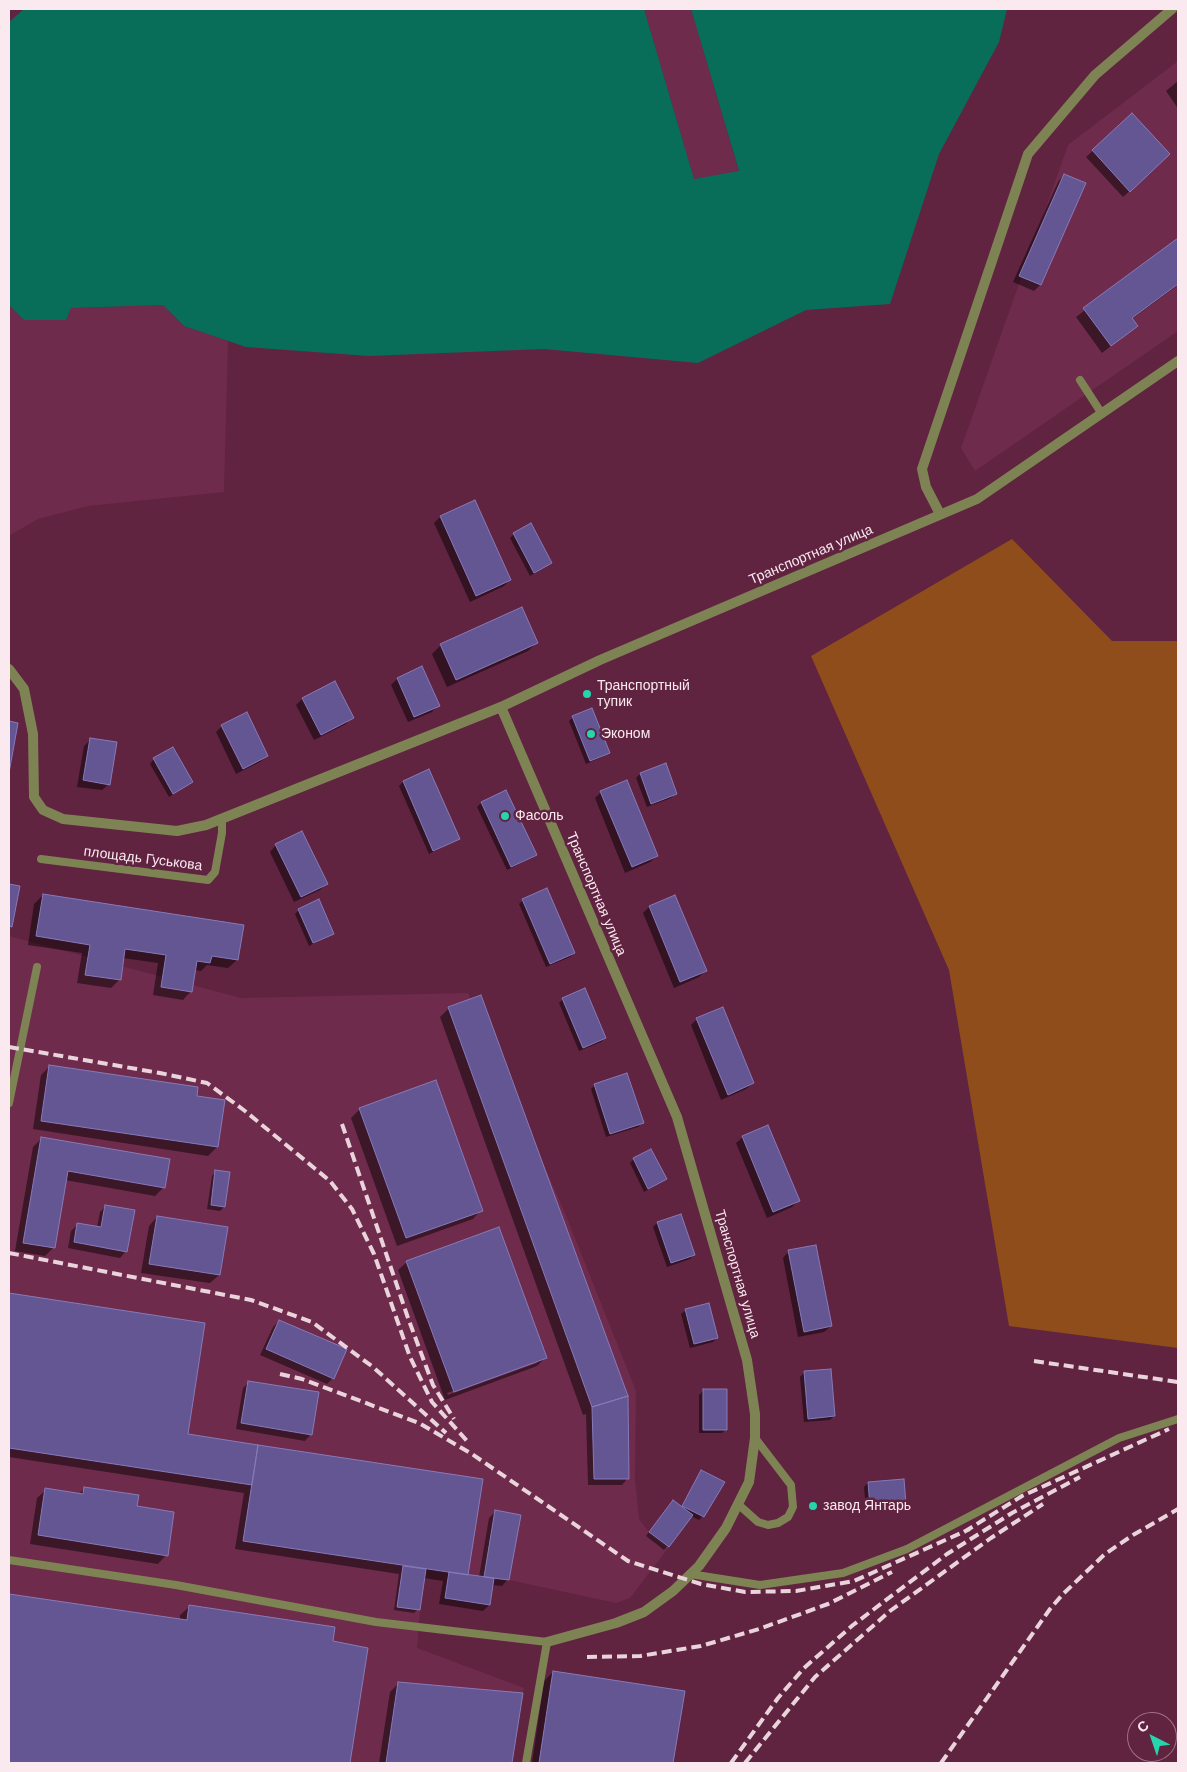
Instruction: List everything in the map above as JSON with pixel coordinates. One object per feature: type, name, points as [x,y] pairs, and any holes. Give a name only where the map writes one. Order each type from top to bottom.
[{"type":"street","points":[[940,514],[926,487],[922,469],[1028,154],[1094,75],[1172,9]]},
{"type":"street","name":"Транспортная улица","points":[[739,1504],[749,1482],[755,1438],[755,1414],[747,1360],[677,1116],[500,707],[609,656],[977,499],[1178,361]]},
{"type":"street","points":[[9,669],[24,689],[33,734],[34,797],[43,810],[63,819],[177,830],[206,825],[500,707]]},
{"type":"street","points":[[548,1642],[616,1624],[644,1612],[673,1591],[690,1574],[712,1548],[739,1504]]},
{"type":"lane","points":[[1080,380],[1102,414]]},
{"type":"lane","name":"площадь Гуськова","points":[[41,859],[208,880],[215,872],[222,833],[222,818]]},
{"type":"lane","points":[[9,1103],[37,967]]},
{"type":"lane","points":[[690,1574],[760,1585],[843,1573],[907,1549],[1119,1438],[1178,1419]]},
{"type":"lane","points":[[739,1504],[758,1522],[768,1524],[778,1523],[788,1517],[793,1507],[791,1485],[755,1438]]},
{"type":"lane","points":[[9,1560],[176,1585],[376,1622],[548,1642],[526,1763]]},
{"type":"shaded area","points":[[24,9],[644,9],[694,179],[739,171],[691,9],[1007,9],[999,42],[939,154],[890,304],[806,310],[698,363],[544,349],[369,356],[246,347],[184,326],[163,305],[71,308],[66,320],[24,320],[9,305],[9,22]]},
{"type":"shaded area","points":[[644,9],[691,9],[739,172],[694,179]]},
{"type":"shaded area","points":[[1178,61],[1178,331],[975,471],[961,448],[1068,145]]},
{"type":"shaded area","points":[[9,305],[24,320],[66,320],[71,308],[163,305],[184,326],[228,341],[224,492],[88,506],[38,519],[9,536]]},
{"type":"shaded area","points":[[1012,539],[1112,641],[1178,641],[1178,1348],[1009,1326],[949,970],[811,656]]},
{"type":"shaded area","points":[[9,936],[241,998],[468,993],[565,1213],[636,1391],[635,1480],[639,1519],[649,1532],[669,1547],[630,1598],[616,1603],[509,1580],[426,1569],[417,1648],[524,1688],[512,1763],[9,1763]]},
{"type":"building","points":[[1132,113],[1170,154],[1130,192],[1092,150]]},
{"type":"building","points":[[1064,174],[1086,183],[1041,285],[1019,276]]},
{"type":"building","points":[[1178,238],[1178,284],[1132,318],[1138,326],[1111,346],[1083,308]]},
{"type":"building","points":[[475,500],[511,580],[476,596],[440,516]]},
{"type":"building","points":[[531,523],[552,563],[534,573],[513,533]]},
{"type":"building","points":[[522,607],[538,643],[456,680],[440,644]]},
{"type":"building","points":[[422,666],[440,706],[414,717],[397,678]]},
{"type":"building","points":[[335,681],[354,718],[321,735],[302,698]]},
{"type":"building","name":"Эконом","points":[[592,708],[610,753],[590,761],[572,716]]},
{"type":"building","points":[[247,712],[268,756],[243,769],[221,725]]},
{"type":"building","points":[[9,721],[18,723],[9,773]]},
{"type":"building","points":[[90,738],[117,742],[110,785],[83,780]]},
{"type":"building","points":[[173,747],[193,782],[173,794],[153,758]]},
{"type":"building","points":[[666,763],[677,794],[651,804],[640,773]]},
{"type":"building","points":[[429,769],[460,839],[433,851],[403,781]]},
{"type":"building","points":[[627,780],[658,856],[632,867],[600,791]]},
{"type":"building","points":[[506,790],[537,855],[511,867],[481,802]]},
{"type":"building","points":[[302,831],[328,884],[301,897],[275,844]]},
{"type":"building","points":[[9,884],[20,886],[12,927],[9,926]]},
{"type":"building","points":[[547,888],[575,953],[550,964],[522,899]]},
{"type":"building","points":[[43,894],[244,925],[238,960],[212,956],[210,963],[197,961],[192,992],[161,987],[166,955],[125,949],[121,980],[85,975],[90,945],[36,936]]},
{"type":"building","points":[[675,895],[707,971],[680,982],[649,906]]},
{"type":"building","points":[[319,899],[334,934],[313,943],[298,909]]},
{"type":"building","points":[[585,988],[606,1038],[583,1048],[562,998]]},
{"type":"building","points":[[481,995],[628,1396],[592,1407],[448,1007]]},
{"type":"building","points":[[723,1007],[754,1083],[728,1095],[696,1018]]},
{"type":"building","points":[[49,1065],[198,1087],[197,1096],[225,1100],[218,1147],[41,1121]]},
{"type":"building","points":[[627,1073],[644,1123],[610,1134],[594,1084]]},
{"type":"building","points":[[436,1080],[483,1211],[406,1238],[359,1108]]},
{"type":"building","points":[[768,1125],[800,1201],[773,1212],[742,1136]]},
{"type":"building","points":[[41,1137],[170,1159],[165,1188],[68,1171],[55,1248],[23,1243]]},
{"type":"building","points":[[651,1149],[667,1179],[648,1189],[633,1158]]},
{"type":"building","points":[[215,1170],[230,1172],[225,1207],[211,1205]]},
{"type":"building","points":[[105,1205],[135,1210],[127,1252],[74,1242],[77,1223],[101,1227]]},
{"type":"building","points":[[681,1214],[695,1255],[671,1263],[657,1222]]},
{"type":"building","points":[[157,1216],[228,1227],[220,1275],[149,1264]]},
{"type":"building","points":[[499,1227],[547,1358],[454,1392],[406,1261]]},
{"type":"building","points":[[816,1245],[832,1326],[804,1332],[788,1250]]},
{"type":"building","points":[[9,1293],[205,1323],[188,1434],[258,1445],[252,1485],[9,1448]]},
{"type":"building","points":[[709,1303],[718,1338],[694,1344],[685,1309]]},
{"type":"building","points":[[279,1320],[347,1349],[334,1379],[266,1349]]},
{"type":"building","points":[[831,1369],[835,1416],[808,1419],[804,1371]]},
{"type":"building","points":[[248,1381],[319,1392],[312,1435],[241,1423]]},
{"type":"building","points":[[703,1389],[727,1389],[727,1430],[703,1430]]},
{"type":"building","points":[[628,1396],[629,1479],[594,1479],[592,1407]]},
{"type":"building","points":[[258,1445],[483,1479],[468,1575],[243,1541]]},
{"type":"building","points":[[701,1470],[725,1482],[704,1517],[682,1506]]},
{"type":"building","points":[[904,1479],[906,1504],[870,1507],[868,1482]]},
{"type":"building","points":[[84,1487],[139,1495],[137,1506],[174,1512],[168,1556],[38,1535],[45,1488],[83,1494]]},
{"type":"building","points":[[673,1500],[693,1515],[669,1547],[649,1532]]},
{"type":"building","points":[[495,1510],[521,1515],[509,1580],[484,1577]]},
{"type":"building","points":[[403,1566],[426,1569],[420,1610],[397,1607]]},
{"type":"building","points":[[449,1572],[494,1578],[490,1605],[445,1598]]},
{"type":"building","points":[[9,1594],[187,1620],[189,1605],[335,1627],[333,1641],[368,1648],[350,1763],[9,1763]]},
{"type":"building","points":[[553,1671],[685,1691],[673,1763],[539,1763]]},
{"type":"building","points":[[398,1682],[523,1693],[512,1763],[386,1763]]},
{"type":"railway","points":[[9,1047],[207,1083],[245,1111],[330,1181],[352,1209],[374,1254],[410,1357],[432,1402],[468,1442]]},
{"type":"railway","points":[[342,1124],[408,1318],[433,1385],[454,1419]]},
{"type":"railway","points":[[9,1253],[251,1300],[312,1322],[373,1367],[446,1433]]},
{"type":"railway","points":[[1034,1361],[1178,1382]]},
{"type":"railway","points":[[280,1374],[302,1379],[419,1423],[472,1454],[628,1561],[701,1584],[745,1592],[796,1591],[854,1581],[970,1529]]},
{"type":"railway","points":[[964,1532],[1022,1496],[1169,1429]]},
{"type":"railway","points":[[731,1763],[778,1698],[804,1668],[853,1625],[947,1554],[1012,1513],[1080,1477]]},
{"type":"railway","points":[[745,1763],[815,1677],[890,1611],[991,1538],[1043,1504]]},
{"type":"railway","points":[[941,1763],[1050,1609],[1063,1594],[1105,1554],[1178,1509]]},
{"type":"railway","points":[[587,1657],[640,1656],[701,1646],[759,1629],[828,1604],[892,1572]]},
{"type":"place","name":"Транспортный тупик","points":[[587,694]]},
{"type":"place","name":"Эконом","points":[[591,734]]},
{"type":"place","name":"Фасоль","points":[[505,816]]},
{"type":"place","name":"завод Янтарь","points":[[813,1506]]}]
